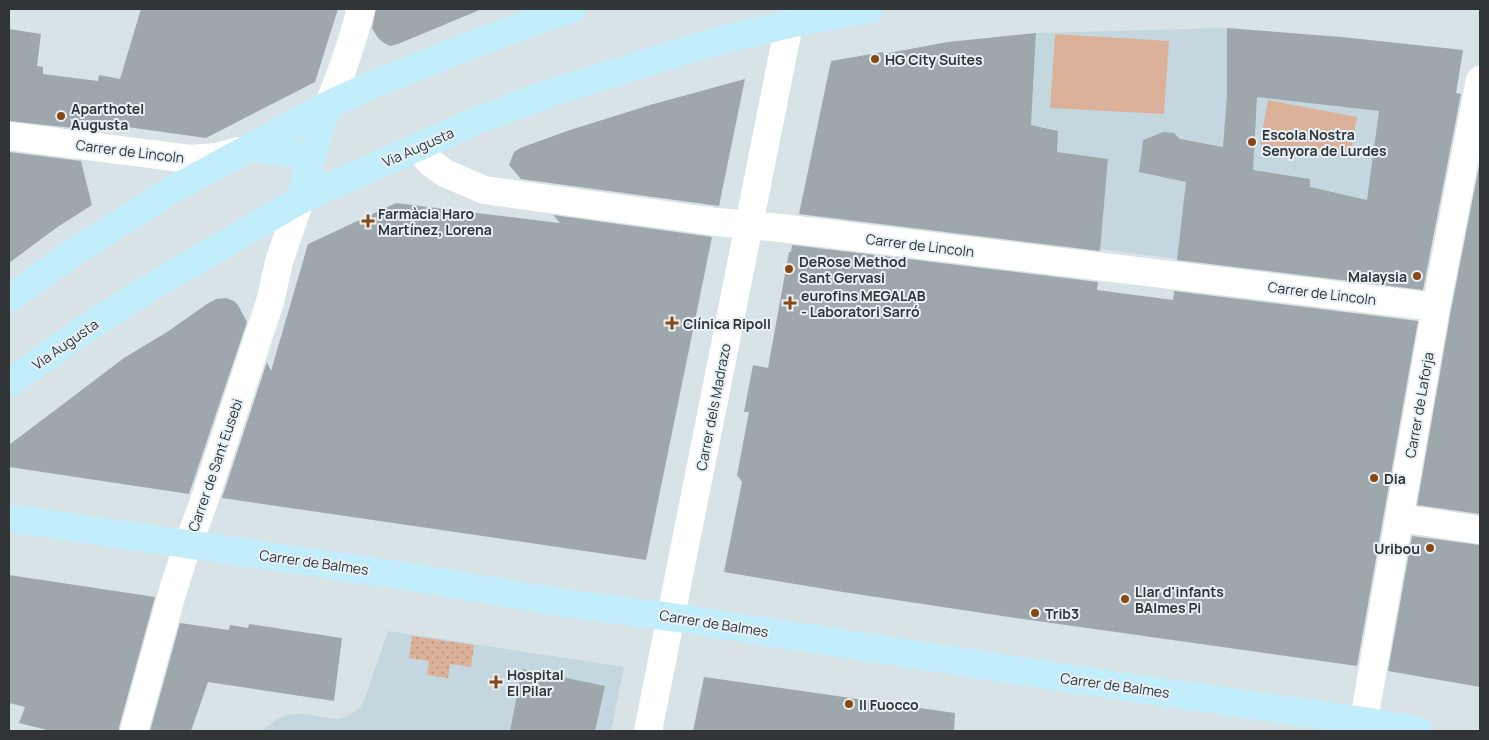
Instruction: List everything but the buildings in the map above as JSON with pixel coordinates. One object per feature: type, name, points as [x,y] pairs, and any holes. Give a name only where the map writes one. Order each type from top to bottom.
[{"type":"main road","points":[[9,299],[71,254],[172,190],[328,105],[374,84],[482,41],[572,9]]},
{"type":"main road","name":"Via Augusta","points":[[9,383],[86,329],[156,284],[300,200],[478,120],[547,94],[721,40],[791,16],[870,9]]},
{"type":"main road","points":[[300,200],[328,105]]},
{"type":"main road","points":[[250,148],[279,150],[312,157]]},
{"type":"main road","name":"Carrer de Balmes","points":[[9,518],[410,577],[565,603],[671,616],[1363,726],[1419,731]]},
{"type":"street","points":[[328,105],[349,52],[362,9]]},
{"type":"street","name":"Carrer dels Madrazo","points":[[648,731],[791,16]]},
{"type":"street","name":"Carrer de Laforja","points":[[1363,726],[1436,307],[1480,80]]},
{"type":"street","name":"Carrer de Lincoln","points":[[9,136],[190,159],[216,157],[250,148]]},
{"type":"street","name":"Carrer de Lincoln","points":[[416,148],[431,163],[445,173],[484,190],[717,222],[1436,307]]},
{"type":"street","name":"Carrer de Sant Eusebi","points":[[134,731],[173,590],[270,302],[280,262],[300,200]]},
{"type":"street","points":[[1399,518],[1480,530]]},
{"type":"shaded area","name":"Escola Nostra Senyora de Lurdes","points":[[1227,28],[1341,37],[1456,51],[1462,60],[1434,216],[1177,259],[1100,249],[1108,159],[1056,153],[1058,131],[1031,125],[1036,33]]},
{"type":"shaded area","points":[[1055,34],[1169,41],[1164,114],[1050,108]]},
{"type":"shaded area","points":[[1268,100],[1357,117],[1350,159],[1260,144]]},
{"type":"shaded area","name":"Hospital El Pilar","points":[[388,631],[624,667],[611,731],[261,731],[277,719],[292,714],[337,719],[348,716],[359,709],[365,698]]},
{"type":"shaded area","points":[[412,636],[474,645],[471,667],[450,664],[448,678],[427,675],[429,661],[409,658]]},
{"type":"place","name":"HG City Suites","points":[[875,59]]},
{"type":"place","name":"Aparthotel Augusta","points":[[61,116]]},
{"type":"place","name":"Escola Nostra Senyora de Lurdes","points":[[1252,142]]},
{"type":"place","name":"Farmàcia Haro Martínez, Lorena","points":[[368,221]]},
{"type":"place","name":"DeRose Method Sant Gervasi","points":[[789,269]]},
{"type":"place","name":"Malaysia","points":[[1417,276]]},
{"type":"place","name":"eurofins MEGALAB - Laboratori Sarró","points":[[790,303]]},
{"type":"place","name":"Clínica Ripoll","points":[[672,323]]},
{"type":"place","name":"Dia","points":[[1374,478]]},
{"type":"place","name":"Uribou","points":[[1430,548]]},
{"type":"place","name":"Llar d'infants BAlmes Pi","points":[[1125,599]]},
{"type":"place","name":"Trib3","points":[[1035,613]]},
{"type":"place","name":"Hospital El Pilar","points":[[496,682]]},
{"type":"place","name":"Il Fuocco","points":[[849,704]]}]
